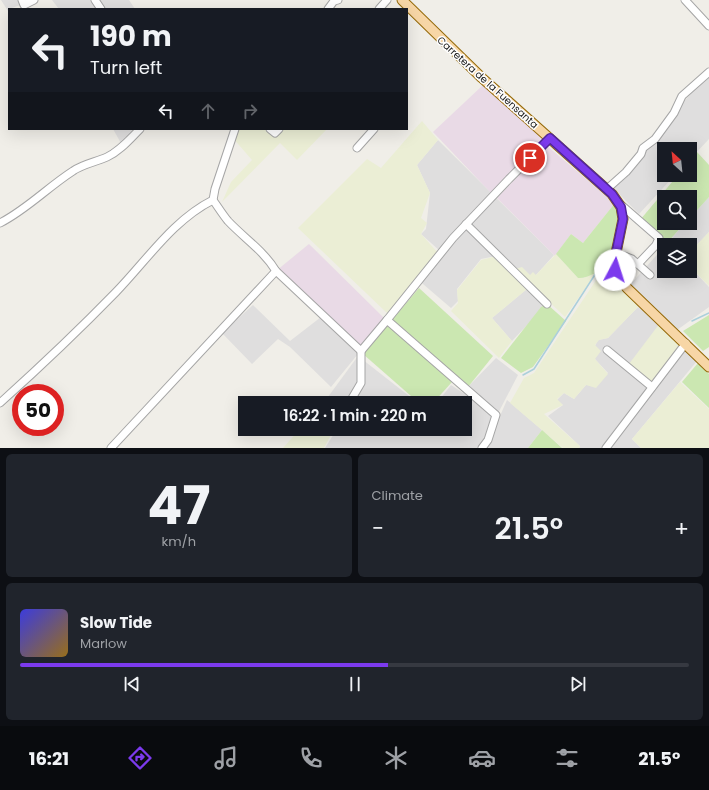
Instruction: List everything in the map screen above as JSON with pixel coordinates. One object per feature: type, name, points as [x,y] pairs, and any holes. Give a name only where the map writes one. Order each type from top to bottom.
[{"type":"main road","name":"Carretera de la Fuensanta","points":[[406,1],[482,78],[606,189],[618,202],[621,207],[623,219],[616,253],[615,270],[625,286],[686,343],[709,367]]},
{"type":"street","points":[[22,0],[24,5],[34,0]]},
{"type":"street","points":[[95,0],[101,8]]},
{"type":"street","points":[[329,8],[334,1],[338,0]]},
{"type":"street","points":[[380,8],[387,0]]},
{"type":"street","points":[[685,0],[709,26]]},
{"type":"street","points":[[606,189],[626,172],[641,154],[643,148],[655,139],[674,112],[682,96],[709,72]]},
{"type":"street","points":[[0,223],[14,216],[44,191],[75,170],[107,157],[127,143],[139,130]]},
{"type":"street","points":[[235,130],[213,200],[228,221],[256,246],[271,262],[276,271],[361,351]]},
{"type":"street","points":[[271,130],[275,134],[278,130]]},
{"type":"street","points":[[357,148],[373,130]]},
{"type":"street","points":[[353,396],[361,383],[361,351],[466,224],[550,138]]},
{"type":"street","points":[[0,403],[116,292],[158,245],[201,207],[213,200]]},
{"type":"street","points":[[618,202],[659,238],[656,245],[638,264]]},
{"type":"street","points":[[466,224],[547,304]]},
{"type":"street","points":[[616,253],[632,259],[650,275]]},
{"type":"street","points":[[110,448],[276,271]]},
{"type":"street","points":[[388,320],[496,415],[488,440],[482,448]]},
{"type":"street","points":[[606,448],[686,343]]},
{"type":"street","points":[[608,350],[652,387]]},
{"type":"shaded area","points":[[1,0],[35,0],[8,8],[8,11]]},
{"type":"shaded area","points":[[52,0],[129,0],[134,8],[58,8]]},
{"type":"shaded area","points":[[709,72],[709,139],[697,152],[697,142],[657,142],[657,182],[669,182],[661,190],[657,190],[657,194],[639,214],[612,187]]},
{"type":"shaded area","points":[[483,85],[544,140],[492,194],[433,132]]},
{"type":"shaded area","points":[[114,130],[135,130],[122,145]]},
{"type":"shaded area","points":[[438,140],[554,255],[536,275],[531,276],[515,269],[501,255],[481,259],[457,289],[458,301],[451,308],[416,278],[440,251],[421,234],[426,229],[430,193],[417,165]]},
{"type":"shaded area","points":[[547,146],[615,203],[583,243],[571,234],[555,256],[497,198]]},
{"type":"shaded area","points":[[709,197],[709,232],[697,245],[697,238],[672,238],[679,230],[697,230],[697,210]]},
{"type":"shaded area","points":[[309,244],[384,318],[361,351],[276,271]]},
{"type":"shaded area","points":[[657,255],[657,278],[697,278],[697,274],[709,287],[709,307],[677,330],[629,286]]},
{"type":"shaded area","points":[[528,288],[547,304],[512,341],[492,318]]},
{"type":"shaded area","points":[[253,305],[290,341],[321,317],[358,354],[331,387],[290,347],[278,339],[252,364],[222,333]]},
{"type":"shaded area","points":[[638,307],[660,323],[650,384],[603,448],[579,448],[580,446],[548,416],[563,405],[557,400],[564,393],[574,399],[586,385],[608,373],[595,359],[595,346],[598,340],[608,338]]},
{"type":"shaded area","points":[[684,347],[697,361],[632,439],[641,448],[608,448]]},
{"type":"shaded area","points":[[358,356],[409,396],[329,396]]},
{"type":"shaded area","points":[[496,358],[518,375],[480,448],[325,448],[333,436],[472,436],[472,399],[492,412],[466,389]]},
{"type":"shaded area","points":[[451,385],[468,396],[442,396]]},
{"type":"shaded area","points":[[507,400],[542,430],[528,448],[482,448],[496,425]]},
{"type":"green space","points":[[422,121],[438,140],[417,165],[430,193],[421,218],[427,223],[421,234],[438,253],[387,313],[298,228],[367,159],[381,168]]},
{"type":"green space","points":[[234,130],[326,130],[297,160],[280,143],[222,202],[231,182],[252,160],[232,137]]},
{"type":"green space","points":[[697,152],[709,165],[709,197],[697,210],[697,190],[665,190],[672,182],[697,182]]},
{"type":"green space","points":[[657,200],[657,230],[679,230],[671,238],[660,238],[640,220]]},
{"type":"green space","points":[[615,203],[618,227],[608,266],[590,276],[578,278],[556,254],[571,234],[583,243]]},
{"type":"green space","points":[[709,232],[709,286],[697,274],[697,245]]},
{"type":"green space","points":[[556,254],[578,278],[584,278],[594,272],[596,273],[565,317],[532,285],[492,318],[512,341],[499,358],[451,311],[458,303],[457,290],[481,260],[501,255],[515,269],[522,267],[530,275],[533,272],[536,275]]},
{"type":"green space","points":[[603,270],[638,303],[638,307],[608,338],[599,340],[595,345],[601,351],[595,359],[608,374],[596,388],[586,385],[574,399],[564,393],[557,399],[563,405],[544,414],[580,446],[579,448],[563,448],[510,403],[524,378],[534,373]]},
{"type":"green space","points":[[419,288],[493,356],[468,387],[392,320]]},
{"type":"green space","points":[[547,304],[566,321],[533,367],[521,373],[501,358],[541,307]]},
{"type":"green space","points":[[709,315],[709,347],[703,351],[683,331]]},
{"type":"green space","points":[[660,323],[682,345],[650,384],[629,364]]},
{"type":"green space","points":[[388,325],[452,382],[439,396],[411,396],[363,354]]},
{"type":"green space","points":[[698,363],[709,374],[709,408],[682,382]]},
{"type":"green space","points":[[680,382],[709,409],[709,448],[641,448],[632,439]]},
{"type":"green space","points":[[542,430],[562,448],[528,448]]},
{"type":"green space","points":[[294,436],[330,436],[324,448],[283,448]]},
{"type":"waterway","points":[[523,375],[534,369],[596,273],[603,270]]},
{"type":"waterway","points":[[692,321],[709,313]]},
{"type":"route","points":[[530,158],[550,138],[612,194],[621,207],[623,219],[616,253],[615,270]]}]
